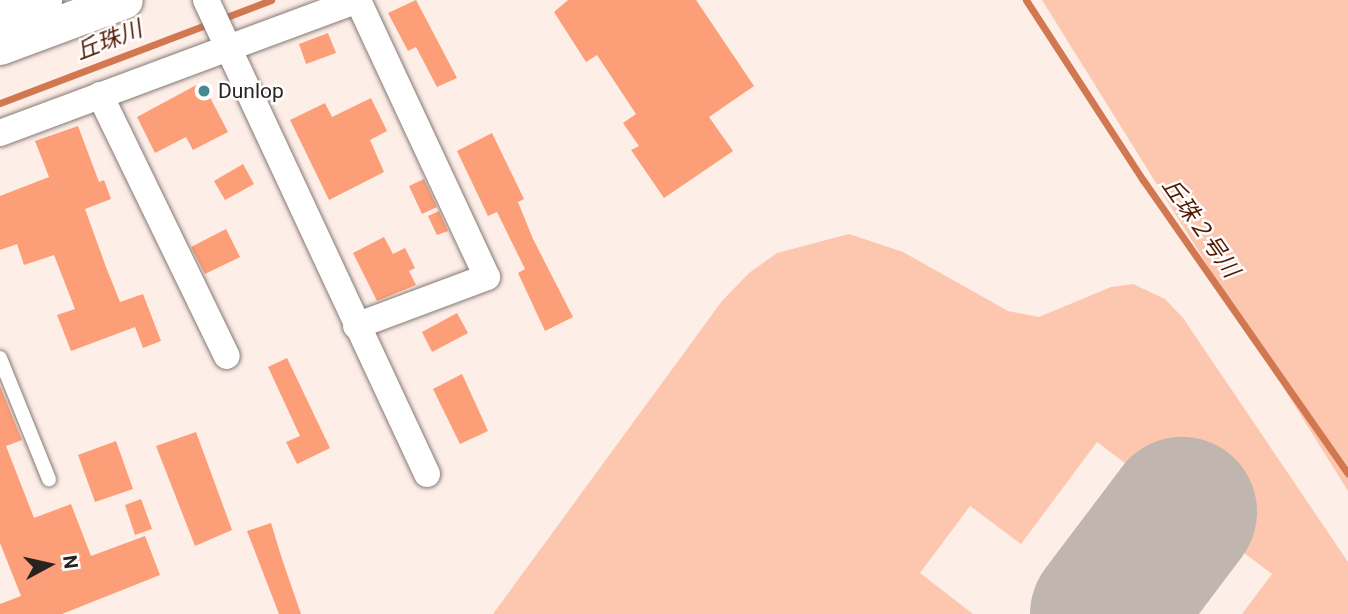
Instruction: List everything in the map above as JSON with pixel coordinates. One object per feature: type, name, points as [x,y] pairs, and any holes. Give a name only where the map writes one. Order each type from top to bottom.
[{"type":"street","points":[[0,16],[43,0]]},
{"type":"street","points":[[0,46],[124,0]]},
{"type":"street","points":[[0,133],[222,42],[357,0],[487,277],[356,326]]},
{"type":"street","points":[[208,5],[222,42],[427,474]]},
{"type":"street","points":[[100,94],[227,356]]},
{"type":"lane","points":[[0,358],[49,480]]},
{"type":"shaded area","points":[[1042,0],[1348,0],[1348,491]]},
{"type":"shaded area","points":[[849,234],[903,252],[1008,311],[1039,317],[1111,287],[1133,284],[1165,299],[1183,318],[1348,562],[1348,614],[1242,614],[1272,574],[1097,442],[1021,544],[970,506],[920,573],[973,614],[493,614],[722,301],[749,273],[777,253]]},
{"type":"building","points":[[416,0],[457,78],[437,87],[416,47],[408,51],[388,13]]},
{"type":"building","points":[[568,0],[696,0],[754,86],[709,117],[733,151],[664,198],[631,150],[639,146],[623,123],[636,114],[597,55],[586,62],[554,12]]},
{"type":"building","points":[[328,33],[336,53],[306,64],[299,44]]},
{"type":"building","points":[[202,82],[228,132],[193,150],[186,137],[155,153],[137,117]]},
{"type":"building","points":[[371,98],[387,131],[370,140],[384,172],[329,200],[290,120],[325,103],[332,117]]},
{"type":"building","points":[[78,126],[99,182],[104,180],[111,199],[85,209],[106,267],[120,302],[143,294],[161,341],[143,348],[135,327],[71,351],[57,315],[75,309],[54,255],[24,265],[17,244],[0,250],[0,196],[49,177],[35,141]]},
{"type":"building","points":[[492,133],[524,199],[518,202],[533,239],[573,317],[545,331],[518,273],[525,269],[497,212],[488,216],[457,151]]},
{"type":"building","points":[[243,164],[254,184],[225,200],[214,181]]},
{"type":"building","points":[[424,179],[437,207],[422,214],[409,186]]},
{"type":"building","points":[[439,211],[448,231],[437,235],[428,216]]},
{"type":"building","points":[[226,229],[240,257],[205,274],[191,247]]},
{"type":"building","points":[[384,237],[393,254],[405,248],[415,268],[409,271],[416,285],[377,301],[353,253]]},
{"type":"building","points":[[457,313],[468,333],[432,352],[422,332]]},
{"type":"building","points":[[287,358],[330,448],[297,464],[286,442],[300,436],[268,367]]},
{"type":"building","points":[[462,374],[488,431],[460,444],[433,389]]},
{"type":"building","points":[[0,386],[22,440],[6,446],[34,518],[71,504],[91,556],[145,536],[160,575],[62,614],[0,614],[0,604],[21,596],[0,543]]},
{"type":"building","points":[[196,432],[232,530],[195,546],[156,446]]},
{"type":"building","points":[[116,441],[133,489],[95,502],[78,455]]},
{"type":"building","points":[[141,499],[152,529],[135,535],[125,505]]},
{"type":"building","points":[[271,523],[301,614],[279,614],[247,531]]},
{"type":"waterway","name":"丘珠川","points":[[0,103],[271,0]]},
{"type":"waterway","name":"丘珠２号川","points":[[1026,0],[1143,180],[1348,474]]},
{"type":"runway","points":[[1105,614],[1182,512]]},
{"type":"place","name":"Dunlop","points":[[204,91]]}]
